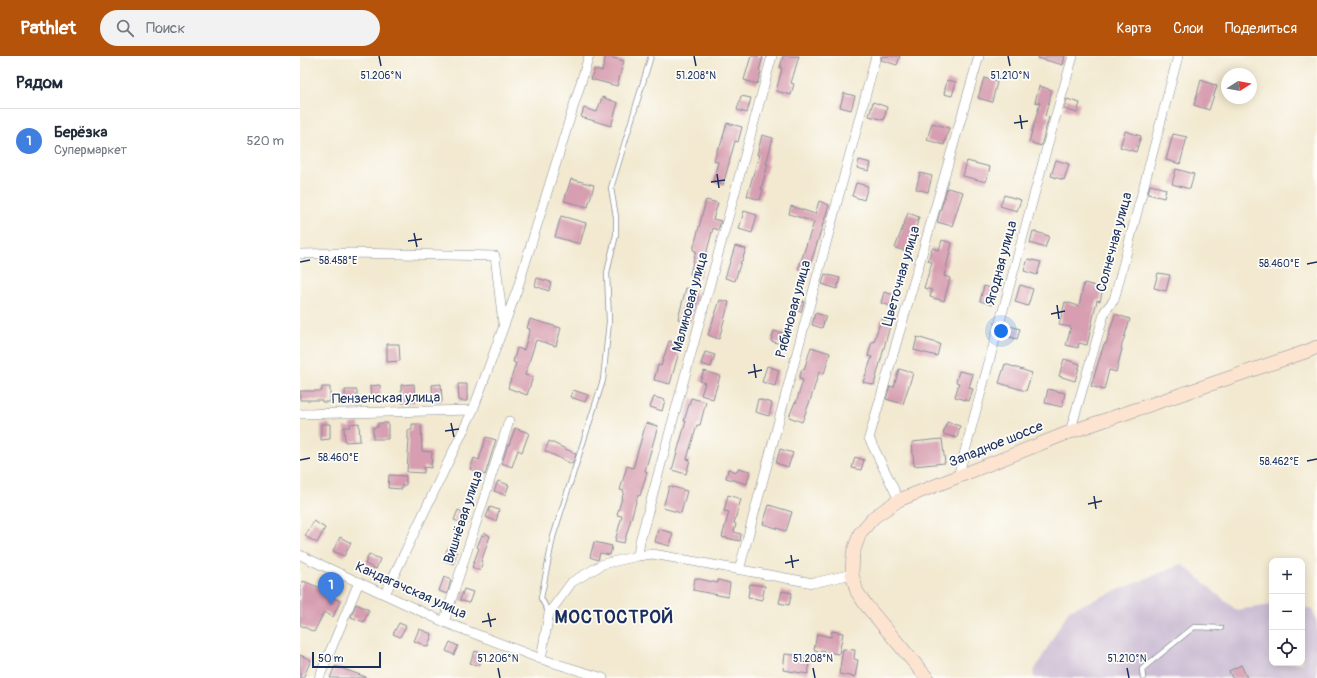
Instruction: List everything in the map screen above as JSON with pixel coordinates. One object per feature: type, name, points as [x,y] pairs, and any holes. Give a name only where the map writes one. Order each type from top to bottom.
[{"type":"main road","name":"Западное шоссе","points":[[926,678],[857,592],[852,574],[853,553],[860,533],[874,517],[898,500],[1070,432],[1308,351],[1317,346]]},
{"type":"street","points":[[385,594],[473,410],[517,290],[589,56]]},
{"type":"street","name":"Малиновая улица","points":[[638,556],[640,541],[772,56]]},
{"type":"street","name":"Рябиновая улица","points":[[739,570],[876,56]]},
{"type":"street","name":"Цветочная улица","points":[[898,500],[869,438],[978,56]]},
{"type":"street","name":"Ягодная улица","points":[[958,477],[1073,56]]},
{"type":"street","name":"Солнечная улица","points":[[1070,432],[1104,311],[1114,300],[1178,56]]},
{"type":"street","points":[[300,254],[351,253],[495,256],[504,326]]},
{"type":"street","name":"Пензенская улица","points":[[300,414],[473,410]]},
{"type":"street","name":"Вишнёвая улица","points":[[444,622],[509,421]]},
{"type":"street","points":[[541,659],[549,613],[572,582],[603,564],[653,554],[814,584],[852,574]]},
{"type":"street","name":"Кандагачская улица","points":[[300,555],[444,622],[541,659],[603,678]]},
{"type":"street","points":[[319,678],[359,582]]},
{"type":"lane","points":[[549,613],[541,598],[553,537],[603,380],[609,322],[607,273],[616,235],[616,217],[611,188],[651,56]]},
{"type":"lane","points":[[1143,678],[1142,670],[1194,627],[1221,628]]},
{"type":"shaded area","points":[[1182,564],[1236,610],[1269,605],[1269,666],[1305,666],[1305,607],[1312,610],[1317,623],[1317,678],[1035,678],[1033,673],[1069,610]]},
{"type":"building","points":[[606,56],[624,61],[617,86],[591,79],[594,69],[602,71]]},
{"type":"building","points":[[751,56],[763,56],[759,71],[761,72],[757,84],[744,80]]},
{"type":"building","points":[[783,56],[799,56],[791,83],[794,84],[791,95],[776,91],[782,69],[780,68]]},
{"type":"building","points":[[882,56],[900,56],[897,65],[881,60]]},
{"type":"building","points":[[1038,56],[1065,56],[1063,65],[1038,58]]},
{"type":"building","points":[[984,78],[997,82],[992,102],[978,98]]},
{"type":"building","points":[[947,80],[956,82],[952,96],[944,94]]},
{"type":"building","points":[[1201,80],[1217,86],[1209,110],[1194,105]]},
{"type":"building","points":[[1039,86],[1052,90],[1045,116],[1049,117],[1041,146],[1029,142],[1040,103],[1035,102]]},
{"type":"building","points":[[844,93],[855,96],[851,110],[840,107]]},
{"type":"building","points":[[741,96],[751,98],[747,113],[737,110]]},
{"type":"building","points":[[602,97],[618,103],[611,126],[581,117],[584,108],[597,112]]},
{"type":"building","points":[[1067,99],[1080,103],[1077,113],[1064,109]]},
{"type":"building","points":[[873,102],[887,107],[884,120],[869,116]]},
{"type":"building","points":[[727,123],[742,127],[738,142],[735,141],[723,185],[713,182],[718,162],[714,161]]},
{"type":"building","points":[[932,123],[949,128],[944,145],[927,140]]},
{"type":"building","points":[[1125,131],[1141,136],[1136,152],[1120,147]]},
{"type":"building","points":[[1173,134],[1187,137],[1180,164],[1166,160]]},
{"type":"building","points":[[762,135],[773,138],[766,164],[768,164],[761,189],[763,189],[760,200],[747,196],[759,155],[757,155]]},
{"type":"building","points":[[859,160],[871,163],[869,171],[857,168]]},
{"type":"building","points":[[1056,160],[1069,164],[1064,180],[1051,176]]},
{"type":"building","points":[[967,161],[990,167],[986,182],[963,176]]},
{"type":"building","points":[[1176,169],[1194,174],[1190,189],[1172,184]]},
{"type":"building","points":[[920,173],[932,176],[928,192],[916,189]]},
{"type":"building","points":[[571,179],[594,185],[588,207],[564,201]]},
{"type":"building","points":[[856,183],[868,186],[864,200],[852,196]]},
{"type":"building","points":[[1150,185],[1166,189],[1164,198],[1148,194]]},
{"type":"building","points":[[947,188],[963,192],[952,226],[937,222]]},
{"type":"building","points":[[1004,195],[1021,200],[1017,211],[1000,206]]},
{"type":"building","points":[[706,200],[718,203],[713,219],[721,221],[718,230],[713,228],[700,277],[690,274],[696,251],[693,250]]},
{"type":"building","points":[[819,201],[829,205],[808,272],[798,270],[814,222],[789,214],[791,206],[815,214]]},
{"type":"building","points":[[744,211],[757,215],[752,233],[739,229]]},
{"type":"building","points":[[908,213],[919,217],[909,252],[895,248]]},
{"type":"building","points":[[561,216],[586,223],[580,244],[555,237]]},
{"type":"building","points":[[1033,231],[1049,236],[1045,248],[1030,243]]},
{"type":"building","points":[[942,240],[952,243],[944,276],[950,278],[944,301],[930,297],[932,290],[924,288],[932,262],[928,261],[932,248],[939,250]]},
{"type":"building","points":[[735,246],[746,249],[735,281],[725,278]]},
{"type":"building","points":[[1028,259],[1041,262],[1037,275],[1024,271]]},
{"type":"building","points":[[1158,273],[1170,275],[1166,291],[1154,288]]},
{"type":"building","points":[[825,274],[840,278],[837,289],[822,284]]},
{"type":"building","points":[[537,278],[551,282],[549,291],[535,286]]},
{"type":"building","points":[[1084,283],[1103,288],[1100,301],[1097,300],[1087,345],[1079,343],[1078,348],[1066,345],[1071,327],[1059,325],[1065,302],[1079,306]]},
{"type":"building","points":[[1020,285],[1033,289],[1028,306],[1015,302]]},
{"type":"building","points":[[984,286],[997,290],[993,305],[980,301]]},
{"type":"building","points":[[686,288],[695,290],[694,294],[698,295],[690,323],[678,319]]},
{"type":"building","points":[[884,292],[898,296],[894,307],[881,303]]},
{"type":"building","points":[[796,299],[804,301],[801,312],[793,309]]},
{"type":"building","points":[[720,300],[729,302],[719,339],[708,335]]},
{"type":"building","points":[[815,313],[826,316],[822,328],[812,325]]},
{"type":"building","points":[[1115,314],[1130,319],[1121,348],[1116,372],[1109,370],[1104,390],[1091,386]]},
{"type":"building","points":[[530,319],[561,328],[556,346],[536,340],[525,375],[533,377],[527,395],[508,388],[516,363],[513,362],[517,348],[524,350],[530,329],[527,328]]},
{"type":"building","points":[[881,319],[891,322],[874,385],[863,382],[872,357],[868,356],[872,341],[874,342]]},
{"type":"building","points":[[1010,326],[1020,329],[1017,339],[1007,336]]},
{"type":"building","points":[[774,331],[786,334],[783,345],[771,341]]},
{"type":"building","points":[[917,337],[940,344],[937,356],[914,350]]},
{"type":"building","points":[[669,341],[681,345],[670,384],[654,380],[658,365],[661,366]]},
{"type":"building","points":[[387,344],[399,344],[400,361],[387,362]]},
{"type":"building","points":[[811,347],[830,353],[824,374],[819,372],[802,422],[789,417],[795,402],[796,403],[803,380],[799,379],[802,369],[804,370]]},
{"type":"building","points":[[705,352],[715,355],[711,367],[701,364]]},
{"type":"building","points":[[1064,359],[1080,364],[1075,381],[1059,376]]},
{"type":"building","points":[[1005,364],[1032,373],[1026,391],[999,383]]},
{"type":"building","points":[[767,366],[779,370],[775,386],[762,382]]},
{"type":"building","points":[[899,369],[913,373],[903,404],[886,399],[890,386],[894,387]]},
{"type":"building","points":[[704,371],[720,376],[713,399],[701,395],[705,383],[700,381]]},
{"type":"building","points":[[959,371],[973,374],[969,388],[973,389],[969,401],[955,397],[959,383],[956,382]]},
{"type":"building","points":[[414,384],[415,402],[402,403],[401,385]]},
{"type":"building","points":[[441,384],[442,401],[433,401],[432,385]]},
{"type":"building","points":[[458,384],[467,384],[467,401],[459,401]]},
{"type":"building","points":[[380,385],[381,401],[371,402],[370,386]]},
{"type":"building","points":[[322,387],[330,387],[330,402],[322,402],[322,400],[300,400],[300,391],[322,391]]},
{"type":"building","points":[[1048,389],[1065,393],[1062,407],[1045,403]]},
{"type":"building","points":[[345,390],[357,390],[357,402],[345,402]]},
{"type":"building","points":[[573,390],[588,395],[585,402],[570,397]]},
{"type":"building","points":[[654,397],[665,400],[662,411],[650,407]]},
{"type":"building","points":[[691,398],[706,402],[700,425],[697,425],[687,459],[690,460],[686,474],[672,470]]},
{"type":"building","points":[[758,399],[772,403],[769,416],[755,412]]},
{"type":"building","points":[[947,422],[960,426],[957,438],[943,434]]},
{"type":"building","points":[[359,423],[360,441],[345,442],[344,427],[350,427],[350,424]]},
{"type":"building","points":[[378,423],[388,423],[388,439],[373,439],[373,427],[378,427]]},
{"type":"building","points":[[646,423],[658,426],[645,471],[647,472],[640,496],[638,495],[624,543],[615,541],[622,516],[617,515],[624,491],[620,490],[627,466],[633,468]]},
{"type":"building","points":[[321,424],[330,424],[330,439],[321,440]]},
{"type":"building","points":[[412,424],[421,424],[422,451],[432,452],[431,468],[424,467],[424,473],[407,472],[409,439],[408,430],[412,430]]},
{"type":"building","points":[[515,428],[529,433],[522,452],[518,450],[512,467],[502,463]]},
{"type":"building","points":[[486,437],[496,440],[485,475],[470,469],[474,458],[479,460]]},
{"type":"building","points":[[942,439],[945,463],[914,466],[912,442]]},
{"type":"building","points":[[549,441],[576,454],[572,464],[545,451]]},
{"type":"building","points":[[780,449],[793,453],[788,467],[776,463]]},
{"type":"building","points":[[855,457],[864,460],[861,470],[852,468]]},
{"type":"building","points":[[738,468],[750,471],[747,484],[726,478],[728,469],[737,472]]},
{"type":"building","points":[[389,475],[406,476],[406,485],[402,485],[402,489],[388,488]]},
{"type":"building","points":[[498,481],[509,485],[505,495],[494,491]]},
{"type":"building","points":[[669,486],[687,491],[681,513],[663,508]]},
{"type":"building","points":[[728,495],[741,499],[734,523],[736,524],[734,532],[741,534],[740,541],[722,537],[729,512],[724,511]]},
{"type":"building","points":[[769,505],[792,512],[786,531],[763,524]]},
{"type":"building","points":[[490,507],[499,510],[496,521],[486,517]]},
{"type":"building","points":[[458,510],[469,515],[465,524],[454,520]]},
{"type":"building","points":[[314,521],[325,528],[317,543],[305,536]]},
{"type":"building","points":[[658,529],[673,533],[670,546],[655,542]]},
{"type":"building","points":[[485,533],[490,536],[481,562],[483,563],[480,571],[472,567],[479,548],[477,547],[482,535],[484,536]]},
{"type":"building","points":[[340,537],[351,543],[344,556],[333,551]]},
{"type":"building","points":[[594,542],[612,546],[610,555],[600,553],[598,560],[590,557]]},
{"type":"building","points":[[448,548],[457,552],[453,564],[443,560]]},
{"type":"building","points":[[369,554],[380,559],[376,569],[365,564]]},
{"type":"building","points":[[444,577],[451,580],[447,594],[439,591]]},
{"type":"building","points":[[695,578],[718,583],[718,580],[730,583],[728,597],[693,590]]},
{"type":"building","points":[[303,581],[331,592],[329,596],[340,601],[333,617],[324,612],[314,632],[300,625],[300,587]]},
{"type":"building","points":[[750,584],[765,586],[762,600],[748,597]]},
{"type":"building","points":[[464,589],[473,592],[469,603],[460,600]]},
{"type":"building","points":[[782,591],[792,593],[789,605],[779,603]]},
{"type":"building","points":[[356,604],[369,610],[364,622],[351,617]]},
{"type":"building","points":[[399,623],[406,626],[400,637],[393,634]]},
{"type":"building","points":[[419,629],[432,634],[428,647],[414,641]]},
{"type":"building","points":[[832,631],[843,633],[839,654],[814,650],[817,634],[831,637]]},
{"type":"building","points":[[450,642],[458,646],[454,655],[446,651]]},
{"type":"building","points":[[843,649],[855,650],[854,659],[858,660],[855,677],[839,674]]},
{"type":"building","points":[[475,651],[484,654],[479,666],[470,663]]},
{"type":"building","points":[[785,654],[811,657],[808,674],[783,670]]},
{"type":"building","points":[[300,655],[311,660],[303,678],[300,678]]},
{"type":"building","points":[[1241,665],[1247,678],[1232,678],[1229,671]]},
{"type":"building","points":[[335,666],[366,677],[366,678],[330,678]]},
{"type":"place","name":"Берёзка","points":[[331,605]]},
{"type":"district","name":"МОСТОСТРОЙ","points":[[614,617]]}]
